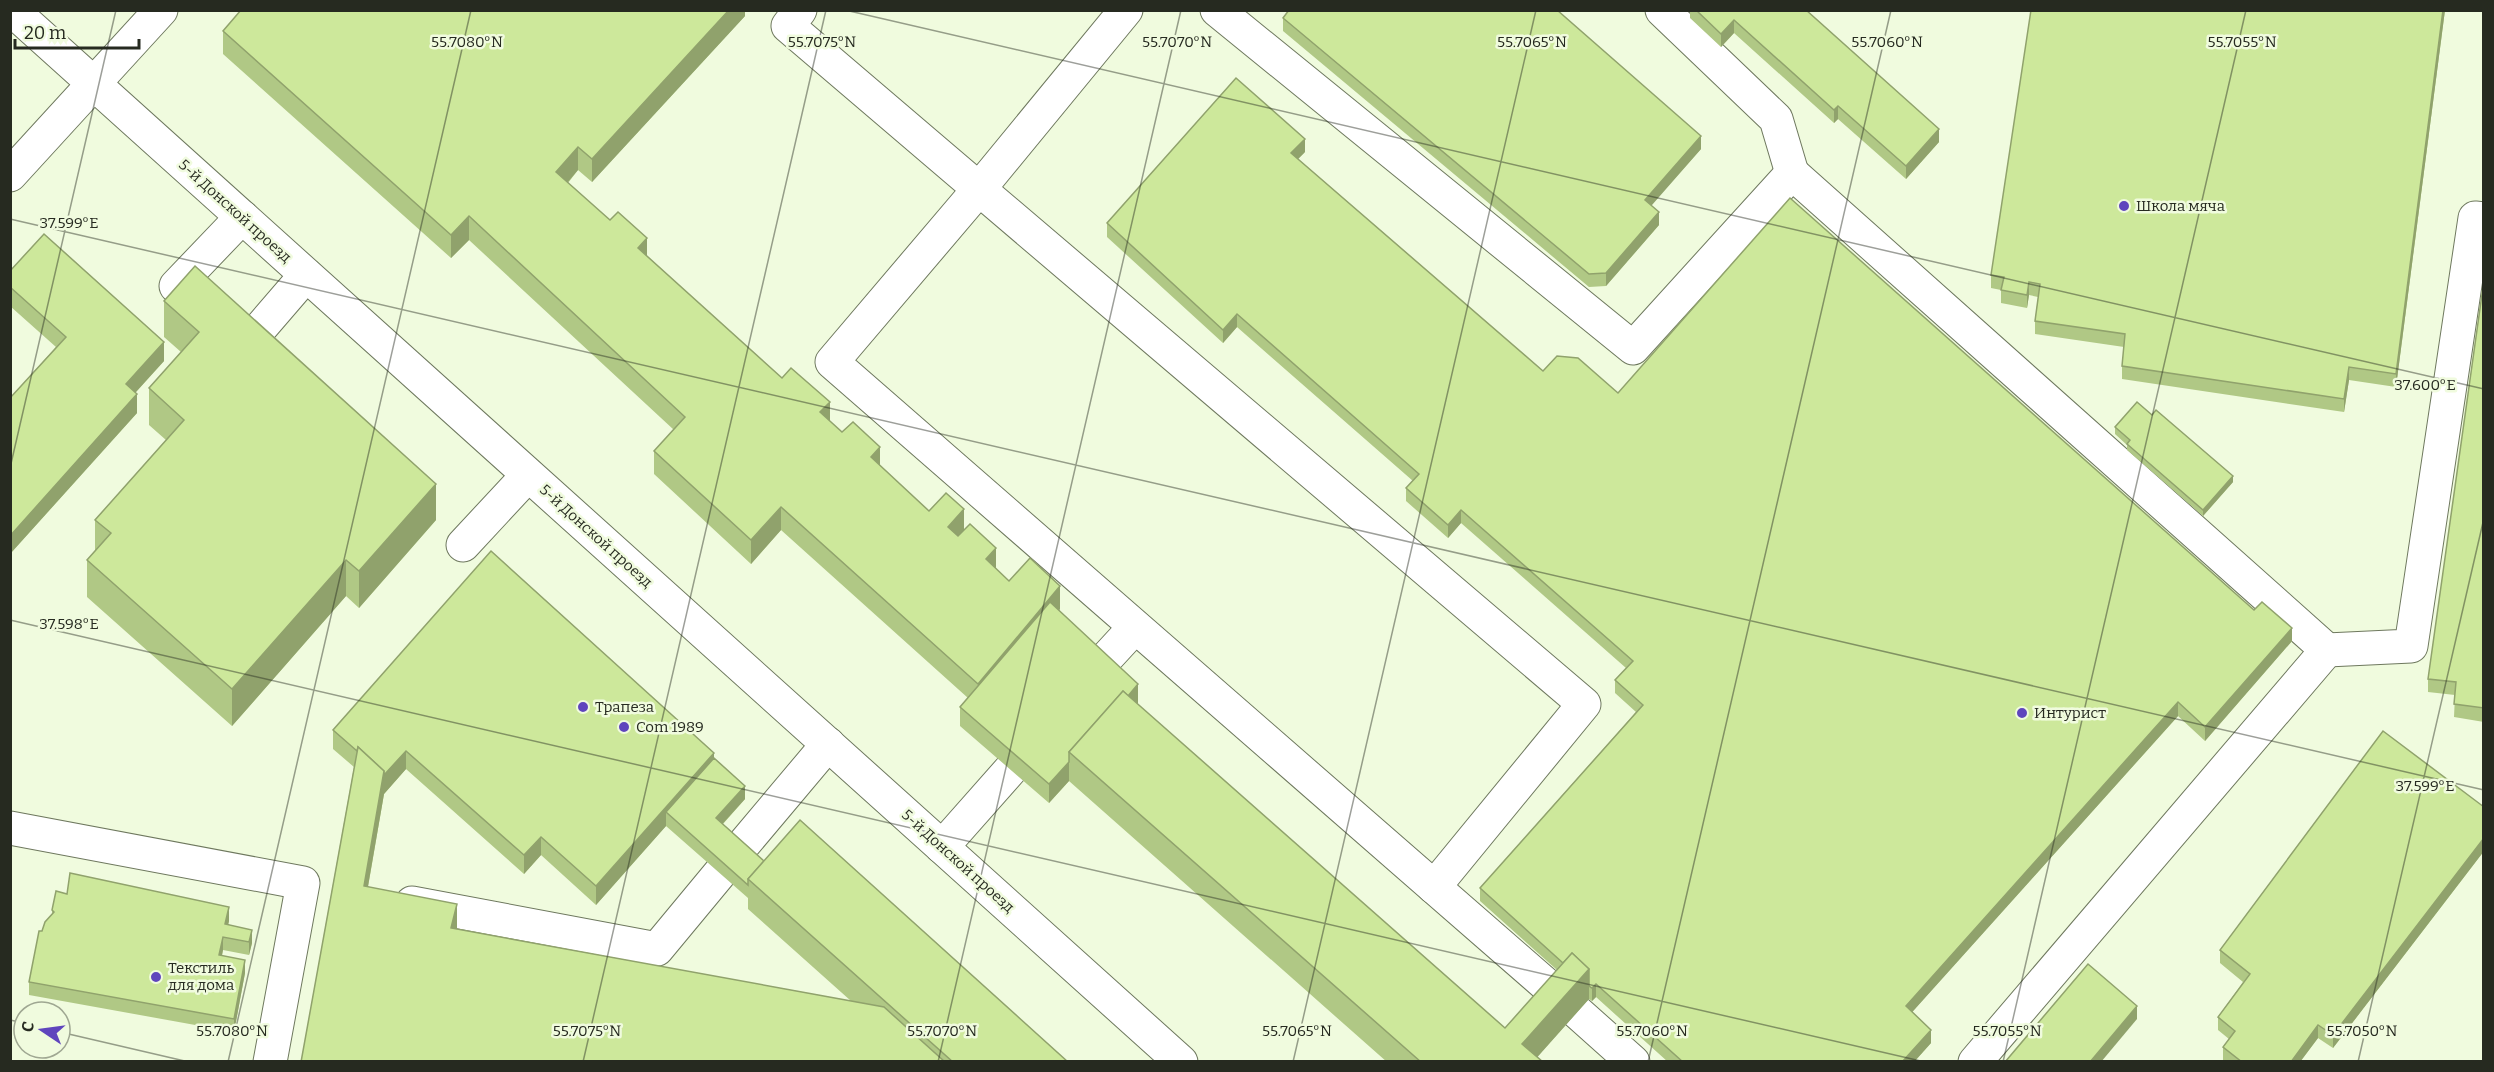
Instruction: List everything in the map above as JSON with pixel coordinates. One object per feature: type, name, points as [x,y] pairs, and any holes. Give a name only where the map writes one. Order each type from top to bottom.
[{"type":"street","name":"5-й Донской проезд","points":[[12,10],[1181,1062]]},
{"type":"street","points":[[10,175],[161,10]]},
{"type":"street","points":[[800,10],[788,26],[1584,704],[1434,887]]},
{"type":"street","points":[[1126,10],[979,189],[832,362],[1633,1062]]},
{"type":"street","points":[[1217,10],[1633,348],[1792,173]]},
{"type":"street","points":[[1665,12],[1776,119],[1792,173],[2327,650],[2411,646],[2475,218],[2484,219]]},
{"type":"street","points":[[176,286],[242,217]]},
{"type":"street","points":[[244,347],[306,275]]},
{"type":"street","points":[[463,545],[528,475]]},
{"type":"street","points":[[1099,666],[1135,627]]},
{"type":"street","points":[[1976,1062],[2327,650]]},
{"type":"street","points":[[378,897],[657,949],[828,744]]},
{"type":"street","points":[[942,847],[1011,770]]},
{"type":"street","points":[[10,828],[336,889]]},
{"type":"street","points":[[270,1062],[303,883]]},
{"type":"building","points":[[241,10],[729,10],[592,159],[578,147],[556,172],[610,220],[618,212],[647,238],[638,248],[782,378],[791,368],[830,402],[820,412],[842,432],[853,422],[880,447],[871,457],[929,511],[946,493],[964,509],[948,527],[958,536],[970,524],[996,548],[986,559],[1009,581],[1030,558],[1060,586],[978,684],[781,507],[751,540],[654,451],[685,417],[469,216],[451,235],[223,31]]},
{"type":"building","points":[[1289,10],[1557,10],[1701,136],[1645,200],[1659,212],[1606,273],[1589,274],[1283,18]]},
{"type":"building","points":[[1696,10],[1806,10],[1939,129],[1906,166],[1838,106],[1834,110],[1734,20],[1721,34]]},
{"type":"building","points":[[2031,10],[2443,10],[2396,374],[2349,367],[2344,399],[2122,366],[2125,334],[2035,321],[2040,284],[2029,282],[2027,295],[2001,290],[2004,277],[1991,275]]},
{"type":"building","points":[[1236,78],[1305,139],[1291,153],[1543,371],[1557,356],[1578,358],[1618,393],[1790,198],[2254,610],[2262,602],[2292,628],[2205,727],[2178,702],[1906,1006],[1931,1030],[1902,1062],[1683,1062],[1596,984],[1592,988],[1589,986],[1589,969],[1572,953],[1563,963],[1480,888],[1643,705],[1615,680],[1633,661],[1461,510],[1448,525],[1406,488],[1419,474],[1237,314],[1223,330],[1107,223]]},
{"type":"building","points":[[44,234],[164,342],[126,384],[137,394],[10,536],[10,398],[66,337],[10,287],[10,271]]},
{"type":"building","points":[[195,266],[436,484],[359,571],[346,560],[232,689],[87,560],[111,533],[95,520],[184,420],[149,388],[199,332],[164,301]]},
{"type":"building","points":[[2484,280],[2484,708],[2454,704],[2456,682],[2428,679]]},
{"type":"building","points":[[2137,402],[2152,415],[2156,410],[2233,476],[2203,510],[2127,444],[2130,440],[2115,427]]},
{"type":"building","points":[[491,551],[714,753],[596,886],[541,837],[524,855],[406,751],[384,775],[384,771],[358,747],[357,751],[333,730]]},
{"type":"building","points":[[1050,602],[1138,684],[1128,696],[1123,691],[1069,752],[1069,762],[1049,784],[960,707]]},
{"type":"building","points":[[1123,691],[1505,1028],[1572,953],[1589,969],[1522,1044],[1543,1062],[1421,1062],[1069,752]]},
{"type":"building","points":[[2383,731],[2484,807],[2484,838],[2333,1035],[2318,1025],[2291,1062],[2242,1062],[2223,1047],[2235,1031],[2218,1017],[2250,974],[2220,950]]},
{"type":"building","points":[[358,747],[384,771],[364,886],[457,904],[451,928],[884,1007],[945,1062],[301,1062]]},
{"type":"building","points":[[714,758],[745,786],[716,818],[764,861],[748,879],[748,885],[666,812]]},
{"type":"building","points":[[800,820],[1068,1062],[953,1062],[748,879]]},
{"type":"building","points":[[70,873],[229,907],[225,924],[252,930],[249,942],[223,937],[219,955],[245,960],[234,1019],[29,982],[39,931],[42,931],[45,922],[54,912],[52,910],[56,891],[67,894]]},
{"type":"building","points":[[2088,964],[2137,1006],[2090,1062],[2005,1062]]},
{"type":"place","name":"Школа мяча","points":[[2124,206]]},
{"type":"place","name":"Трапеза","points":[[583,707]]},
{"type":"place","name":"Интурист","points":[[2022,713]]},
{"type":"place","name":"Com 1989","points":[[624,727]]},
{"type":"place","name":"Текстиль для дома","points":[[156,977]]}]
